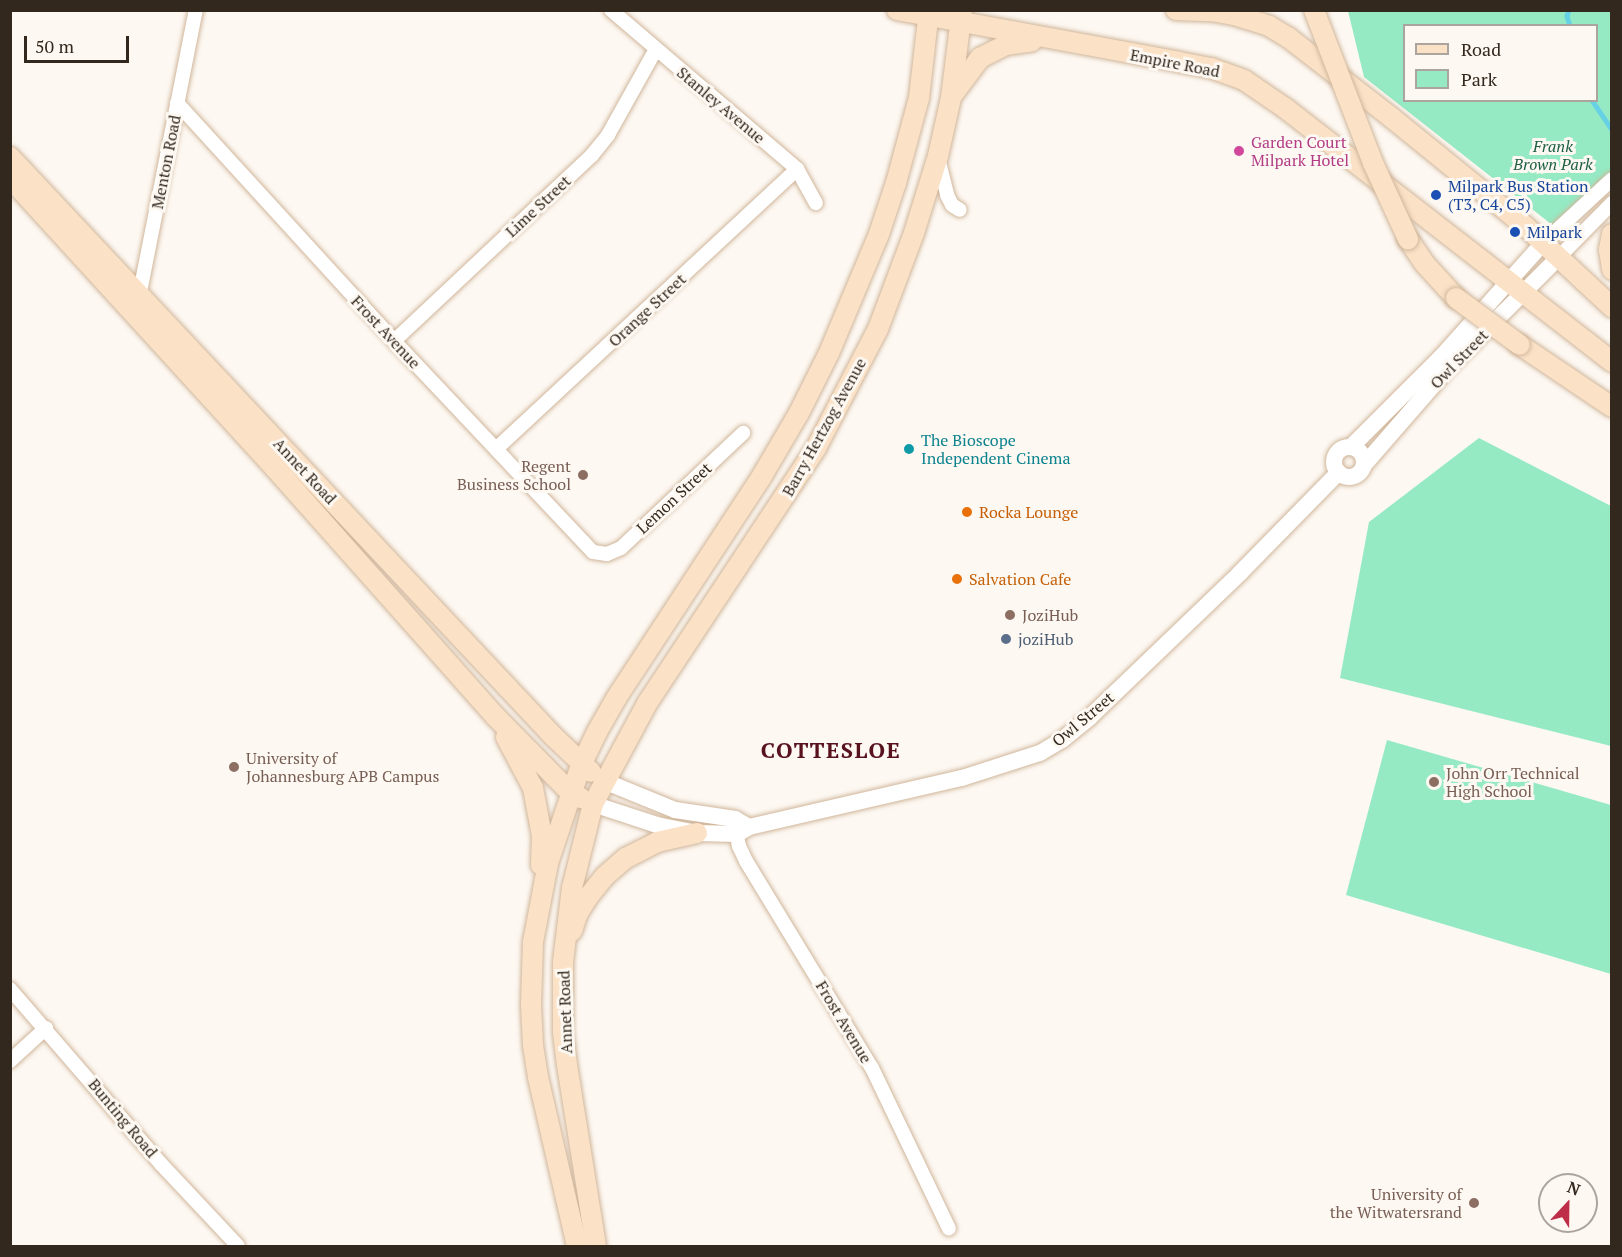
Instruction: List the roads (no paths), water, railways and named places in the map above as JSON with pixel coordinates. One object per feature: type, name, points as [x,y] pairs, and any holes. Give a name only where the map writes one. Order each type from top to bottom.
[{"type":"main road","name":"Empire Road","points":[[897,10],[962,16],[1047,38],[1211,68],[1244,80],[1278,103],[1611,363]]},
{"type":"main road","points":[[1176,10],[1211,11],[1234,15],[1269,26],[1289,38],[1392,118],[1543,243],[1611,307]]},
{"type":"main road","points":[[1314,10],[1373,163],[1408,239],[1424,263],[1456,298],[1611,407]]},
{"type":"main road","name":"Barry Hertzog Avenue","points":[[571,793],[581,765],[617,697],[762,476],[799,413],[829,353],[876,243],[896,183],[919,98],[929,14]]},
{"type":"main road","name":"Barry Hertzog Avenue","points":[[593,804],[604,781],[680,651],[731,579],[820,440],[878,329],[914,233],[938,156],[951,98],[962,16]]},
{"type":"main road","points":[[951,98],[969,69],[986,54],[1005,45],[1047,38]]},
{"type":"main road","name":"Annet Road","points":[[10,157],[495,716],[571,793],[593,804],[572,888],[563,962],[563,1030],[596,1246]]},
{"type":"main road","name":"Annet Road","points":[[10,178],[137,304],[581,765],[604,781]]},
{"type":"main road","points":[[1611,234],[1611,270]]},
{"type":"main road","points":[[495,716],[533,788],[542,836],[540,895]]},
{"type":"main road","name":"Annet Road","points":[[571,793],[540,895],[532,976],[533,1045],[538,1077],[577,1246]]},
{"type":"main road","points":[[563,962],[578,913],[605,876],[626,858],[642,849],[657,842],[697,833]]},
{"type":"street","name":"Menton Road","points":[[137,304],[196,10]]},
{"type":"street","name":"Stanley Avenue","points":[[614,12],[796,169],[816,203]]},
{"type":"street","name":"Lime Street","points":[[394,341],[592,155],[608,135],[656,49]]},
{"type":"street","name":"Frost Avenue","points":[[177,103],[586,547],[600,555]]},
{"type":"street","points":[[938,156],[946,195],[952,205],[960,210]]},
{"type":"street","name":"Orange Street","points":[[496,449],[796,169]]},
{"type":"street","points":[[1543,243],[1611,179]]},
{"type":"street","points":[[1558,258],[1611,203]]},
{"type":"street","name":"Owl Street","points":[[1364,465],[1515,288],[1543,243]]},
{"type":"street","name":"Owl Street","points":[[1351,447],[1366,435],[1442,356],[1515,288],[1558,258]]},
{"type":"street","name":"Lemon Street","points":[[600,555],[615,552],[621,548],[743,433]]},
{"type":"street","points":[[1351,447],[1360,452],[1364,465],[1356,476],[1347,476],[1339,472],[1335,464],[1336,456],[1342,449],[1351,447]]},
{"type":"street","name":"Owl Street","points":[[593,804],[657,825],[697,833],[740,827],[981,773],[1020,761],[1054,745],[1090,717],[1240,573],[1339,472]]},
{"type":"street","name":"Owl Street","points":[[604,781],[675,810],[740,827]]},
{"type":"street","name":"Frost Avenue","points":[[740,827],[746,861],[872,1068],[949,1229]]},
{"type":"street","name":"Bunting Road","points":[[10,988],[162,1164],[238,1246]]},
{"type":"street","points":[[10,1061],[46,1028]]},
{"type":"waterway","points":[[1569,10],[1567,16],[1569,24]]},
{"type":"waterway","points":[[1593,102],[1612,130]]},
{"type":"place","name":"Garden Court Milpark Hotel","points":[[1239,151]]},
{"type":"place","name":"Milpark Bus Station (T3, C4, C5)","points":[[1436,195]]},
{"type":"place","name":"Milpark","points":[[1515,232]]},
{"type":"place","name":"The Bioscope Independent Cinema","points":[[909,449]]},
{"type":"place","name":"Regent Business School","points":[[583,475]]},
{"type":"place","name":"Rocka Lounge","points":[[967,512]]},
{"type":"place","name":"Salvation Cafe","points":[[957,579]]},
{"type":"place","name":"JoziHub","points":[[1010,615]]},
{"type":"place","name":"joziHub","points":[[1006,639]]},
{"type":"place","name":"University of Johannesburg APB Campus","points":[[234,767]]},
{"type":"place","name":"John Orr Technical High School","points":[[1434,782]]},
{"type":"place","name":"University of the Witwatersrand","points":[[1474,1203]]},
{"type":"district","name":"COTTESLOE","points":[[831,750]]},
{"type":"park label","name":"Frank Brown Park","points":[[1553,155]]}]
